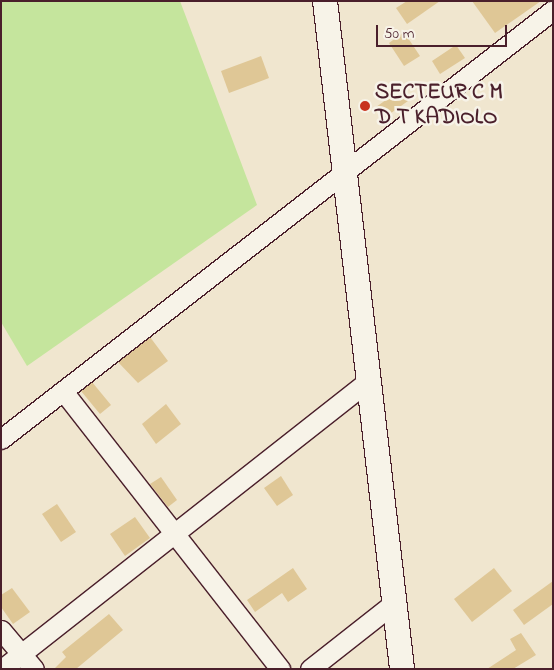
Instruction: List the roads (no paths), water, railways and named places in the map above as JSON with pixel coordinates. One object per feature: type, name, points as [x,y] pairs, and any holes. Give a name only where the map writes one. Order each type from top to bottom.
[{"type":"street","points":[[325,1],[402,669]]},
{"type":"street","points":[[1,439],[553,10]]},
{"type":"street","points":[[2,669],[369,380]]},
{"type":"street","points":[[63,391],[280,669]]},
{"type":"street","points":[[310,669],[394,602]]},
{"type":"street","points":[[1,630],[34,669]]},
{"type":"place","name":"SECTEUR C M D T KADIOLO","points":[[365,106]]}]
